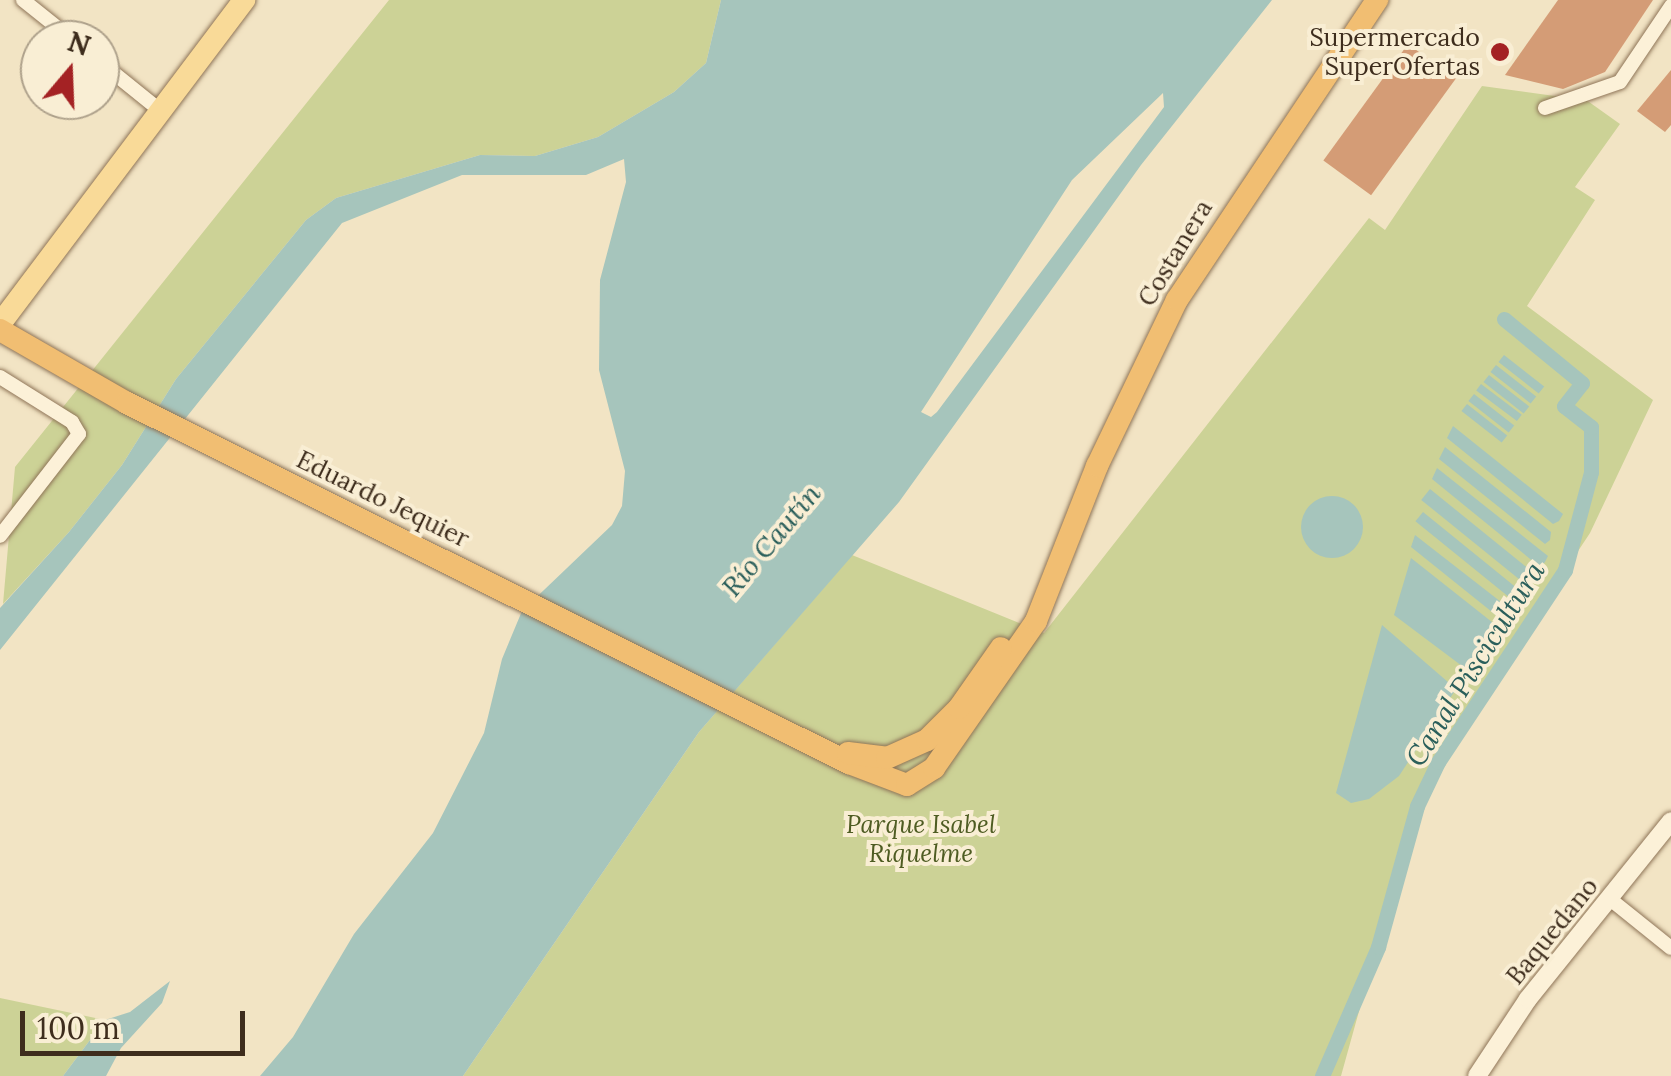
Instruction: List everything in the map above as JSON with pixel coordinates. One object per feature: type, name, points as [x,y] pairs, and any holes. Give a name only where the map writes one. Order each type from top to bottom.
[{"type":"highway","name":"Costanera","points":[[747,710],[887,781],[918,782],[1024,642],[1120,414],[1184,288],[1378,0]]},
{"type":"highway","name":"Eduardo Jequier","points":[[0,327],[127,403],[747,710]]},
{"type":"highway","name":"Costanera","points":[[830,750],[887,758],[940,730],[992,662],[1059,556]]},
{"type":"main road","points":[[0,327],[244,0]]},
{"type":"street","points":[[23,0],[48,20]]},
{"type":"street","points":[[1546,108],[1620,82],[1671,6]]},
{"type":"street","points":[[120,78],[162,112]]},
{"type":"street","points":[[0,377],[72,422],[79,434],[0,536]]},
{"type":"street","name":"Baquedano","points":[[1477,1076],[1671,821]]},
{"type":"street","points":[[1610,898],[1671,948]]},
{"type":"green space","points":[[389,0],[721,0],[706,63],[674,92],[598,137],[535,156],[480,155],[336,198],[306,220],[176,379],[122,465],[69,532],[3,604],[15,467]]},
{"type":"green space","name":"Parque Isabel Riquelme","points":[[1482,86],[1562,97],[1575,92],[1620,124],[1575,187],[1595,200],[1527,306],[1653,400],[1590,533],[1421,788],[1341,1076],[463,1076],[699,732],[852,555],[1044,633],[1369,218],[1385,230]]},
{"type":"green space","points":[[0,998],[105,1020],[63,1076],[0,1076]]},
{"type":"water","name":"Río Cautín","points":[[721,0],[1272,0],[1141,165],[899,502],[699,732],[463,1076],[260,1076],[293,1037],[354,934],[433,833],[484,733],[502,659],[522,611],[612,525],[622,506],[625,471],[599,370],[600,280],[626,182],[624,159],[586,175],[462,175],[342,223],[0,650],[0,608],[69,532],[122,465],[176,379],[306,220],[336,198],[480,155],[535,156],[598,137],[674,92],[706,63]],"holes":[[[1163,93],[1164,107],[937,412],[931,417],[921,412],[1072,180]]]},
{"type":"water","points":[[1504,355],[1544,386],[1539,393],[1498,362]]},
{"type":"water","points":[[1496,365],[1536,396],[1531,403],[1490,372]]},
{"type":"water","points":[[1489,375],[1529,406],[1524,413],[1483,382]]},
{"type":"water","points":[[1481,384],[1522,415],[1517,421],[1476,390]]},
{"type":"water","points":[[1474,394],[1514,425],[1509,432],[1468,401]]},
{"type":"water","points":[[1467,404],[1507,435],[1502,442],[1461,411]]},
{"type":"water","points":[[1453,426],[1563,514],[1559,521],[1553,524],[1447,438]]},
{"type":"water","points":[[1445,447],[1551,532],[1550,540],[1545,544],[1439,459]]},
{"type":"water","points":[[1437,468],[1548,556],[1545,562],[1540,567],[1432,479]]},
{"type":"water","points":[[1430,489],[1536,575],[1527,585],[1421,500]]},
{"type":"water","points":[[1332,496],[1354,505],[1363,527],[1354,549],[1332,558],[1310,549],[1301,527],[1310,505]]},
{"type":"water","points":[[1423,512],[1523,593],[1516,603],[1415,521]]},
{"type":"water","points":[[1415,535],[1510,609],[1502,620],[1411,547]]},
{"type":"water","points":[[1411,558],[1497,626],[1466,669],[1394,615]]},
{"type":"water","points":[[1382,625],[1456,689],[1399,776],[1369,799],[1351,803],[1336,793]]},
{"type":"water","points":[[170,981],[162,1003],[121,1048],[106,1076],[63,1076],[105,1020],[130,1012]]},
{"type":"building","points":[[1558,0],[1653,0],[1605,72],[1563,89],[1505,75]]},
{"type":"building","points":[[1408,44],[1456,79],[1371,195],[1323,160]]},
{"type":"building","points":[[1671,70],[1671,125],[1665,132],[1637,111]]},
{"type":"waterway","name":"Canal Piscicultura","points":[[1322,1076],[1378,947],[1417,806],[1438,762],[1565,570],[1591,472],[1591,427],[1564,406],[1582,383],[1504,319]]},
{"type":"place","name":"Supermercado SuperOfertas","points":[[1500,52]]}]
